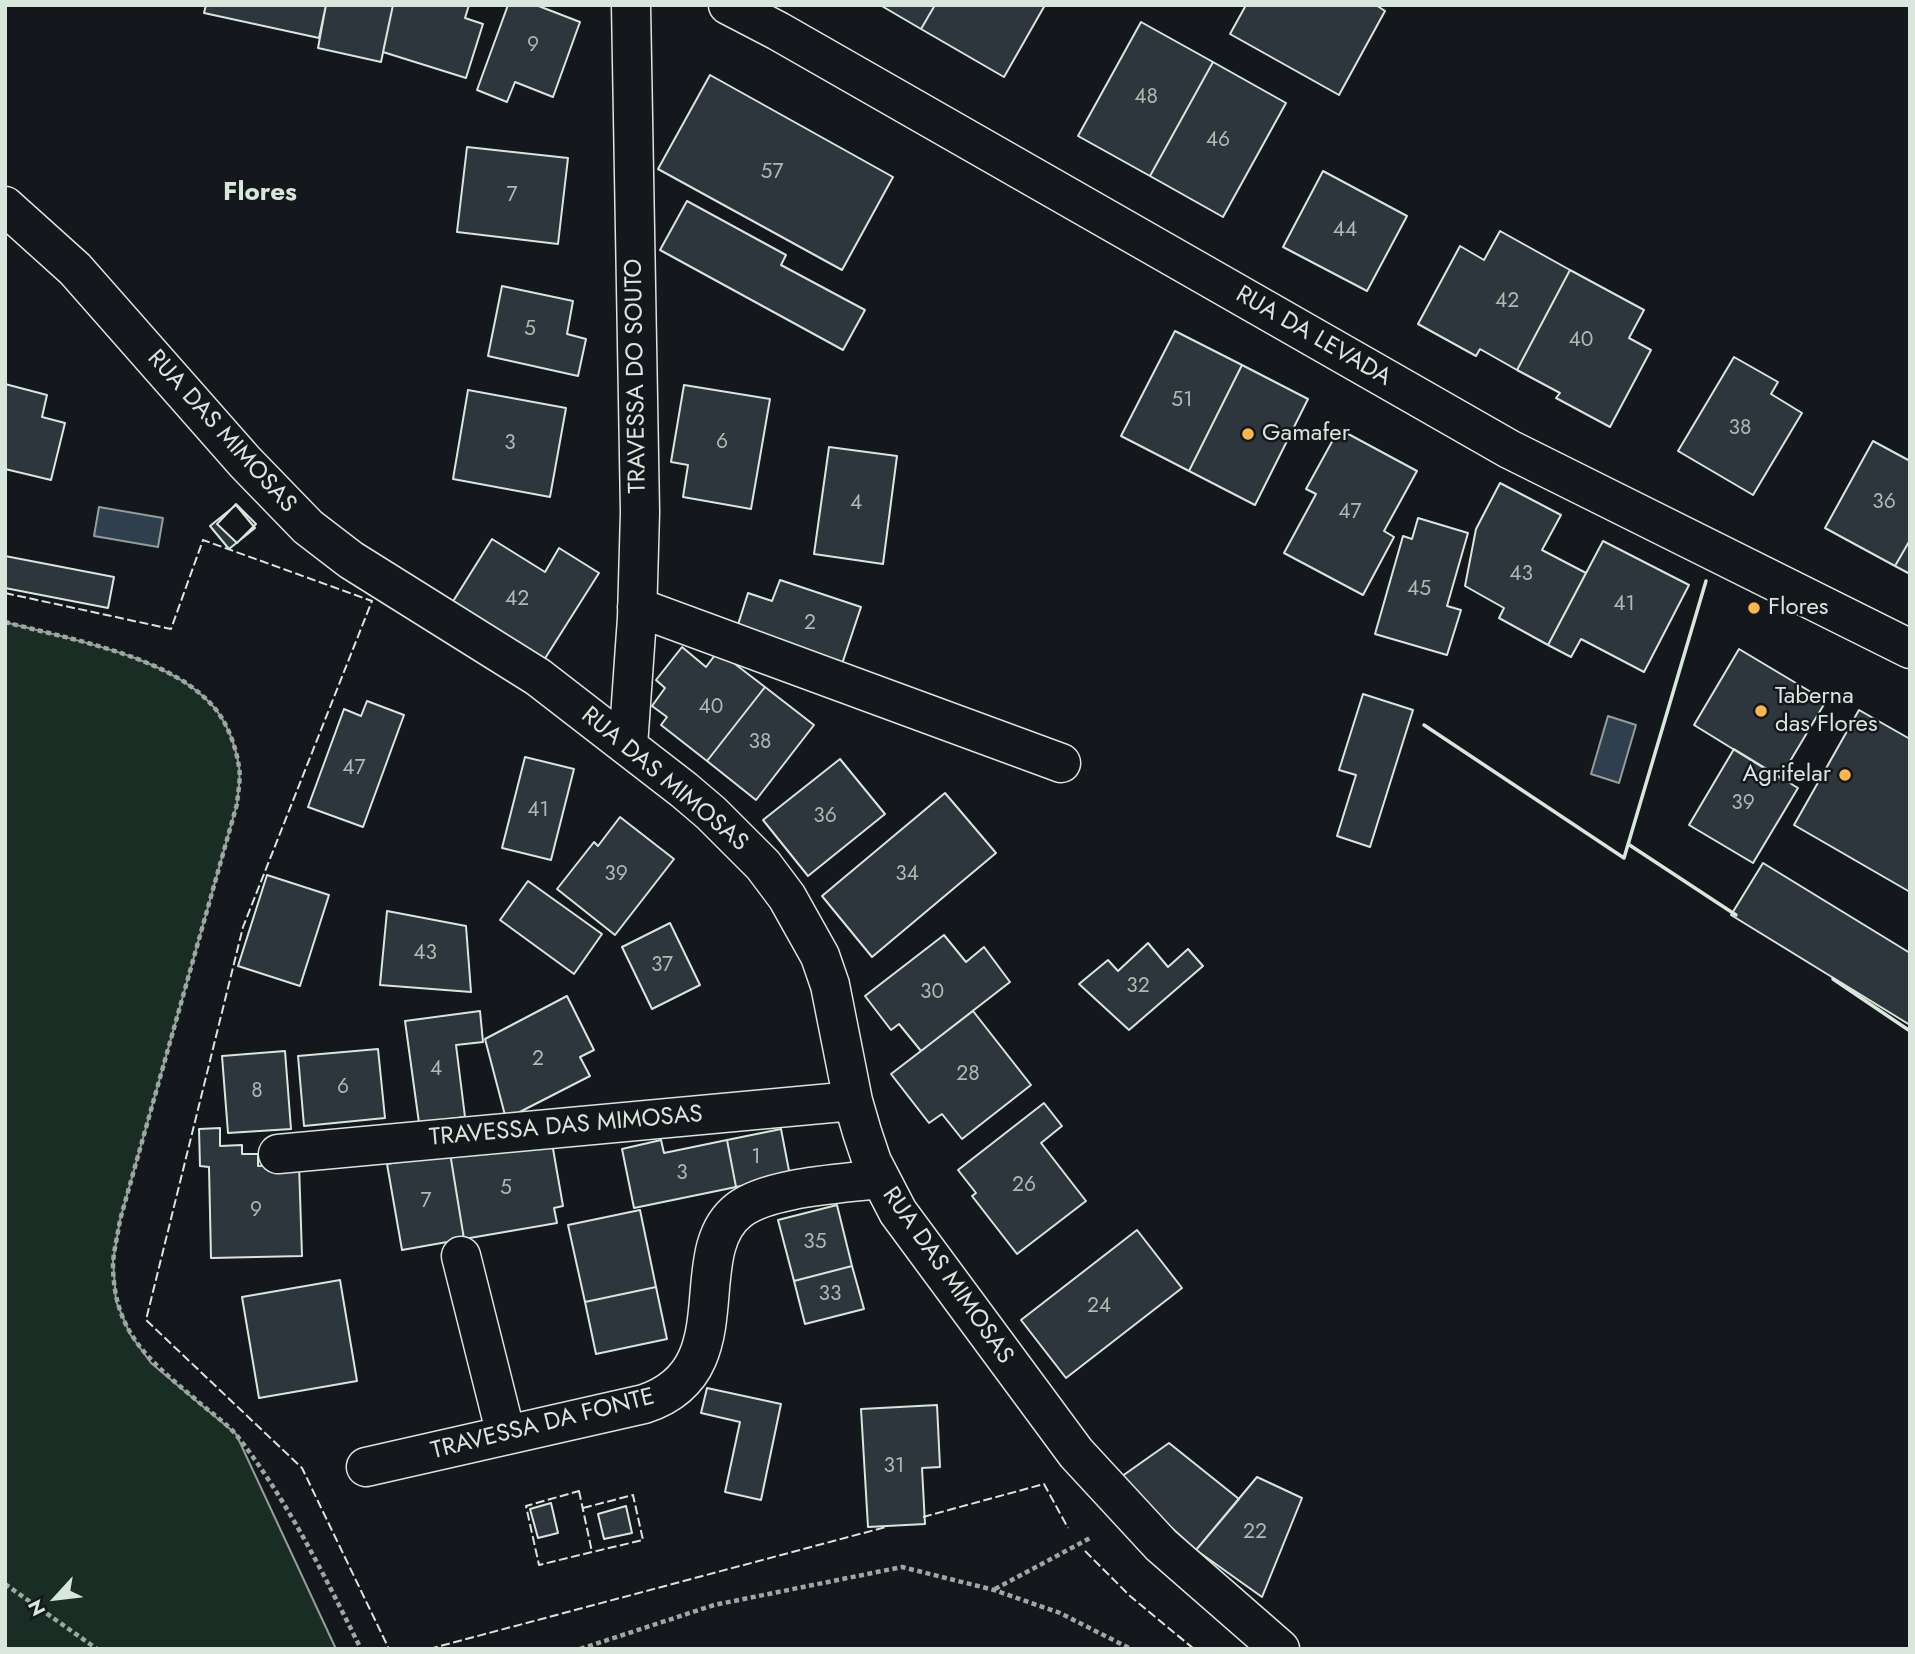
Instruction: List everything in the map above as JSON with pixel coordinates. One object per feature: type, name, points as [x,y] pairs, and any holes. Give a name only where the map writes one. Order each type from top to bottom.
[{"type":"street","name":"TRAVESSA DO SOUTO","points":[[628,746],[637,607],[640,500],[631,5]]},
{"type":"street","name":"RUA DA LEVADA","points":[[728,5],[778,31],[1509,449],[1910,649]]},
{"type":"street","name":"RUA DAS MIMOSAS","points":[[5,206],[75,269],[245,462],[308,527],[351,560],[538,677],[711,813],[763,865],[787,897],[820,956],[830,985],[853,1101],[879,1178],[898,1212],[1076,1453],[1131,1515],[1183,1567],[1280,1649]]},
{"type":"street","points":[[637,607],[1060,763]]},
{"type":"street","name":"TRAVESSA DAS MIMOSAS","points":[[278,1154],[853,1101]]},
{"type":"street","name":"TRAVESSA DA FONTE","points":[[366,1467],[643,1404],[675,1388],[691,1369],[702,1344],[709,1313],[716,1250],[719,1238],[731,1218],[762,1198],[879,1178]]},
{"type":"street","points":[[461,1256],[506,1435]]},
{"type":"path","points":[[5,622],[149,663],[185,683],[212,704],[230,733],[240,769],[237,804],[120,1220],[113,1261],[116,1302],[130,1334],[151,1363],[236,1434],[270,1482],[361,1649]]},
{"type":"path","points":[[994,1590],[1131,1515]]},
{"type":"path","points":[[580,1649],[714,1605],[902,1567],[994,1590],[1060,1613],[1131,1649]]},
{"type":"path","points":[[5,1584],[97,1649]]},
{"type":"green space","points":[[5,622],[115,651],[169,673],[192,687],[211,704],[226,725],[233,742],[240,771],[237,804],[120,1220],[113,1261],[116,1301],[130,1334],[151,1363],[236,1434],[336,1649],[5,1649]]},
{"type":"water","points":[[99,507],[163,518],[158,547],[94,536]]},
{"type":"water","points":[[1608,716],[1636,725],[1619,783],[1591,774]]},
{"type":"building","points":[[206,5],[326,5],[319,38],[204,13]]},
{"type":"building","points":[[326,5],[393,5],[381,62],[318,48]]},
{"type":"building","points":[[393,5],[469,5],[465,18],[483,24],[466,78],[383,52]]},
{"type":"building","points":[[508,5],[536,5],[580,22],[553,97],[515,82],[507,102],[477,90]]},
{"type":"building","points":[[880,5],[935,5],[921,29]]},
{"type":"building","points":[[935,5],[1045,5],[1004,77],[921,29]]},
{"type":"building","points":[[1246,5],[1376,5],[1385,11],[1339,95],[1230,34]]},
{"type":"building","points":[[1141,22],[1213,62],[1150,176],[1078,136]]},
{"type":"building","points":[[1213,62],[1286,103],[1223,217],[1150,176]]},
{"type":"building","points":[[710,75],[893,177],[842,270],[658,169]]},
{"type":"building","points":[[467,147],[568,158],[558,244],[457,232]]},
{"type":"building","points":[[1323,171],[1407,216],[1367,291],[1283,247]]},
{"type":"building","points":[[687,201],[786,255],[781,265],[865,310],[843,350],[660,250]]},
{"type":"building","points":[[1500,231],[1570,270],[1517,370],[1480,349],[1476,356],[1418,324],[1460,246],[1484,260]]},
{"type":"building","points":[[1570,270],[1644,310],[1629,338],[1651,350],[1610,427],[1556,398],[1560,393],[1517,370]]},
{"type":"building","points":[[502,286],[573,301],[567,334],[586,339],[578,376],[488,356]]},
{"type":"building","points":[[1175,331],[1242,365],[1189,471],[1121,436]]},
{"type":"building","points":[[1734,357],[1778,382],[1771,394],[1802,413],[1753,495],[1678,451]]},
{"type":"building","points":[[1242,365],[1308,399],[1255,505],[1189,471]]},
{"type":"building","points":[[5,384],[47,395],[42,417],[65,423],[51,480],[5,469]]},
{"type":"building","points":[[684,385],[770,399],[751,509],[683,497],[688,465],[671,462]]},
{"type":"building","points":[[468,390],[566,408],[550,497],[453,479]]},
{"type":"building","points":[[1339,429],[1417,471],[1384,531],[1394,537],[1363,595],[1284,553],[1316,494],[1306,489]]},
{"type":"building","points":[[1873,441],[1910,461],[1910,540],[1895,566],[1825,528]]},
{"type":"building","points":[[829,447],[897,456],[883,564],[814,554]]},
{"type":"building","points":[[1500,483],[1561,515],[1542,550],[1586,573],[1548,645],[1499,618],[1504,608],[1465,586],[1476,529]]},
{"type":"building","points":[[236,504],[256,524],[237,543],[217,524]]},
{"type":"building","points":[[236,505],[255,528],[229,549],[210,526]]},
{"type":"building","points":[[1418,518],[1468,533],[1447,606],[1461,610],[1447,655],[1375,634],[1403,536],[1412,539]]},
{"type":"building","points":[[492,539],[545,572],[559,548],[599,573],[544,660],[452,603]]},
{"type":"building","points":[[1910,540],[1910,574],[1895,566]]},
{"type":"building","points":[[1603,541],[1689,585],[1644,672],[1581,639],[1571,657],[1548,645]]},
{"type":"building","points":[[5,556],[114,577],[108,608],[5,588]]},
{"type":"building","points":[[780,580],[861,607],[841,667],[736,631],[748,593],[772,601]]},
{"type":"building","points":[[682,647],[706,667],[718,651],[765,687],[707,761],[661,725],[667,717],[652,706],[665,688],[656,680]]},
{"type":"building","points":[[1739,649],[1826,701],[1780,778],[1694,725]]},
{"type":"building","points":[[765,687],[814,725],[756,800],[707,761]]},
{"type":"building","points":[[1363,694],[1413,710],[1370,847],[1337,836],[1356,775],[1339,770]]},
{"type":"building","points":[[367,701],[404,715],[363,827],[308,807],[344,709],[361,716]]},
{"type":"building","points":[[1859,710],[1910,739],[1910,892],[1794,825]]},
{"type":"building","points":[[1734,749],[1798,788],[1753,863],[1689,825]]},
{"type":"building","points":[[525,757],[574,769],[551,860],[502,848]]},
{"type":"building","points":[[840,759],[885,814],[808,876],[763,820]]},
{"type":"building","points":[[945,793],[996,853],[872,957],[822,896]]},
{"type":"building","points":[[620,817],[674,859],[615,935],[557,889],[594,842],[598,846]]},
{"type":"building","points":[[1763,863],[1910,953],[1910,1025],[1731,915]]},
{"type":"building","points":[[267,875],[329,895],[300,986],[238,966]]},
{"type":"building","points":[[528,881],[602,934],[574,974],[500,920]]},
{"type":"building","points":[[387,911],[466,926],[471,992],[380,985]]},
{"type":"building","points":[[670,923],[700,985],[652,1009],[622,947]]},
{"type":"building","points":[[944,935],[966,962],[984,947],[1010,982],[921,1051],[899,1024],[891,1030],[865,996]]},
{"type":"building","points":[[1148,943],[1168,967],[1188,949],[1203,966],[1129,1030],[1079,984],[1108,960],[1118,971]]},
{"type":"building","points":[[567,996],[594,1050],[580,1057],[590,1076],[506,1119],[485,1039]]},
{"type":"building","points":[[480,1011],[483,1042],[456,1045],[465,1117],[419,1123],[405,1021]]},
{"type":"building","points":[[973,1011],[1031,1085],[962,1139],[942,1114],[929,1123],[891,1074]]},
{"type":"building","points":[[378,1049],[385,1118],[304,1126],[298,1056]]},
{"type":"building","points":[[285,1051],[291,1129],[228,1133],[222,1056]]},
{"type":"building","points":[[1044,1103],[1062,1126],[1041,1143],[1086,1201],[1017,1254],[972,1196],[976,1193],[958,1170]]},
{"type":"building","points":[[220,1128],[220,1146],[242,1145],[242,1154],[258,1154],[258,1166],[299,1164],[302,1256],[211,1258],[209,1167],[200,1166],[199,1129]]},
{"type":"building","points":[[781,1129],[790,1176],[736,1187],[727,1140]]},
{"type":"building","points":[[661,1140],[664,1153],[727,1140],[736,1187],[634,1208],[622,1149]]},
{"type":"building","points":[[552,1143],[563,1206],[554,1208],[557,1223],[464,1239],[450,1153]]},
{"type":"building","points":[[450,1153],[464,1239],[402,1250],[387,1164]]},
{"type":"building","points":[[837,1205],[852,1266],[794,1281],[778,1220]]},
{"type":"building","points":[[640,1210],[656,1287],[585,1302],[568,1225]]},
{"type":"building","points":[[1137,1230],[1182,1288],[1066,1378],[1021,1320]]},
{"type":"building","points":[[852,1266],[864,1309],[805,1324],[794,1281]]},
{"type":"building","points":[[340,1280],[357,1381],[259,1398],[242,1297]]},
{"type":"building","points":[[656,1287],[667,1339],[596,1354],[585,1302]]},
{"type":"building","points":[[707,1388],[781,1404],[761,1500],[725,1492],[740,1422],[701,1413]]},
{"type":"building","points":[[937,1405],[940,1467],[922,1468],[925,1524],[868,1527],[861,1409]]},
{"type":"building","points":[[1169,1443],[1239,1499],[1196,1550],[1118,1479]]},
{"type":"building","points":[[1257,1477],[1302,1498],[1262,1597],[1196,1550]]},
{"type":"building","points":[[551,1503],[558,1533],[538,1538],[530,1509]]},
{"type":"building","points":[[626,1506],[632,1533],[604,1539],[598,1514]]},
{"type":"fence","points":[[5,593],[171,629],[203,540],[372,601],[243,927],[146,1320],[302,1468],[389,1649]]},
{"type":"fence","points":[[923,1517],[1044,1484],[1068,1528]]},
{"type":"fence","points":[[579,1491],[592,1552],[539,1565],[526,1506],[579,1491]]},
{"type":"fence","points":[[583,1508],[633,1495],[643,1540],[592,1552]]},
{"type":"fence","points":[[429,1649],[886,1527]]},
{"type":"fence","points":[[1085,1551],[1130,1596],[1194,1649]]},
{"type":"wall","points":[[1424,725],[1624,858],[1706,581]]},
{"type":"wall","points":[[1628,844],[1736,915]]},
{"type":"wall","points":[[1833,979],[1910,1031]]},
{"type":"place","name":"Gamafer","points":[[1248,434]]},
{"type":"place","name":"Flores","points":[[1754,608]]},
{"type":"place","name":"Taberna das Flores","points":[[1761,711]]},
{"type":"place","name":"Agrifelar","points":[[1845,775]]},
{"type":"district","name":"Flores","points":[[260,194]]}]
